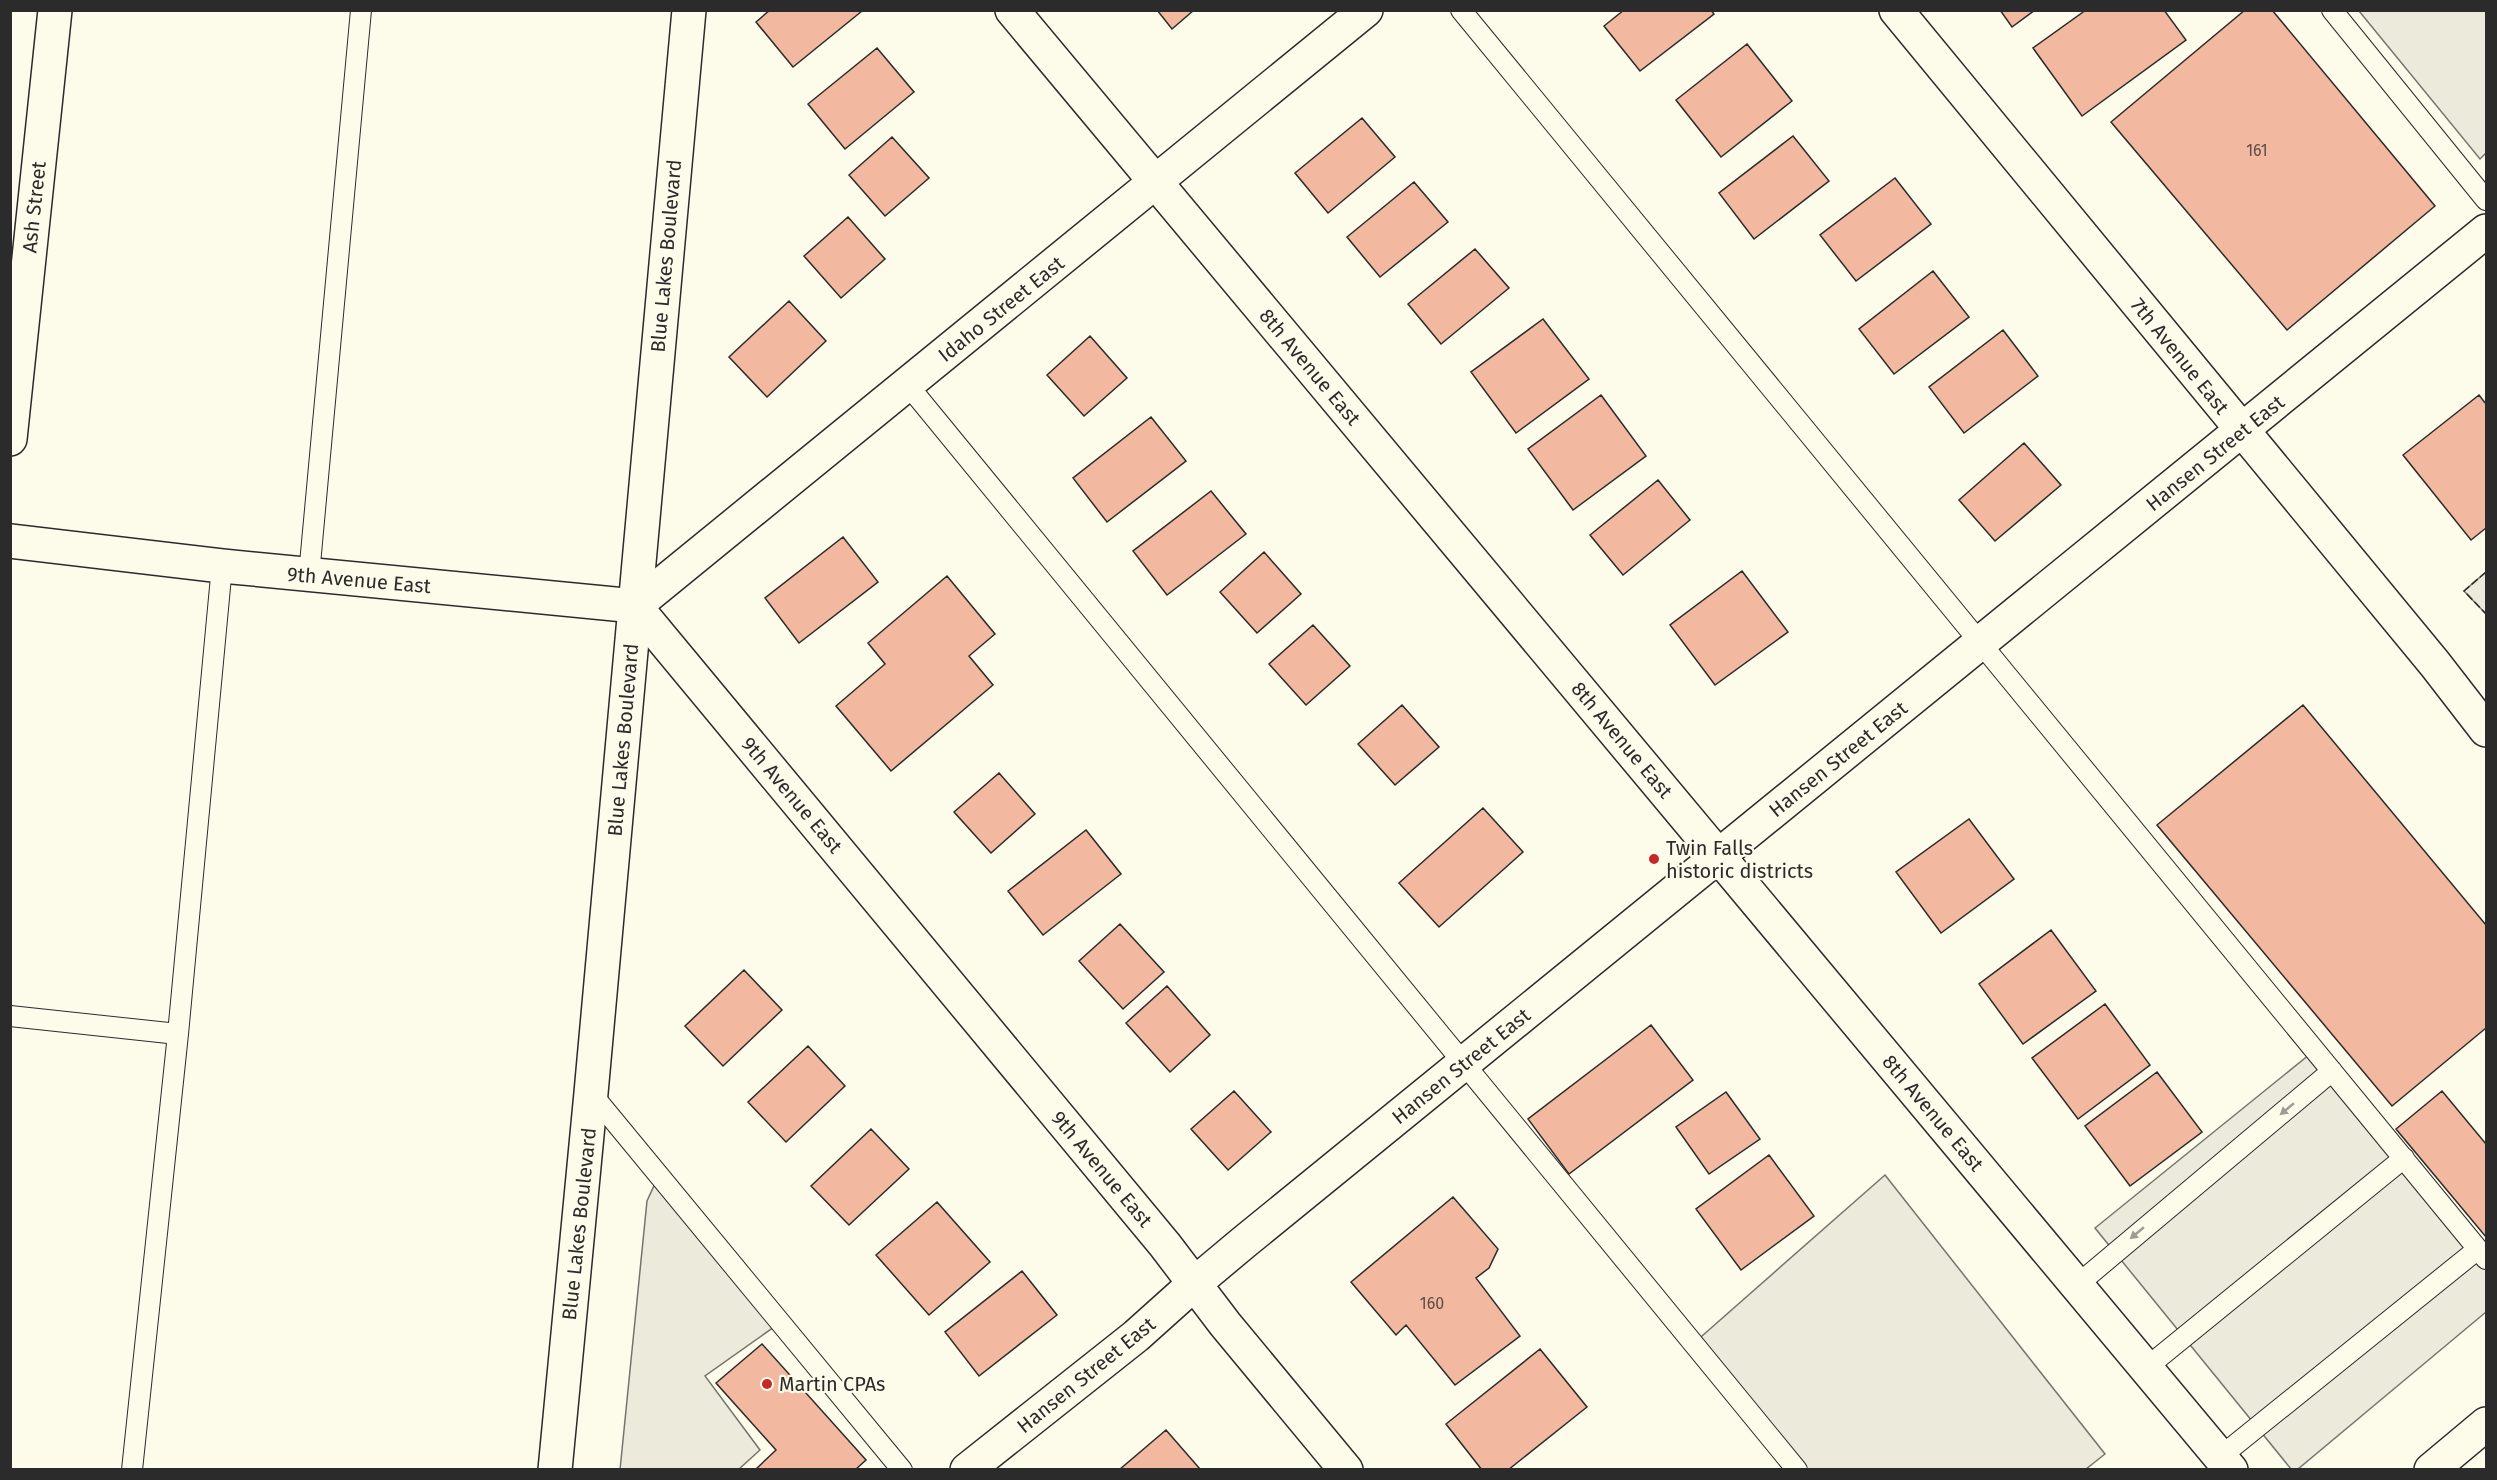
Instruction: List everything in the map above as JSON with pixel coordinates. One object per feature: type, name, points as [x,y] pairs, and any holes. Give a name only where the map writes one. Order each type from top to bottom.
[{"type":"street","name":"Ash Street","points":[[10,439],[55,10]]},
{"type":"street","name":"Blue Lakes Boulevard","points":[[555,1470],[689,10]]},
{"type":"street","name":"8th Avenue East","points":[[1012,10],[2226,1463]]},
{"type":"street","name":"Idaho Street East","points":[[635,606],[1366,10]]},
{"type":"street","name":"7th Avenue East","points":[[1896,10],[2487,730]]},
{"type":"street","name":"Hansen Street East","points":[[967,1470],[1136,1336],[1194,1284],[2487,231]]},
{"type":"street","name":"9th Avenue East","points":[[10,541],[222,567],[635,606],[1166,1245],[1194,1284],[1346,1470]]},
{"type":"street","points":[[2432,1470],[2487,1424]]},
{"type":"lane","points":[[309,575],[361,10]]},
{"type":"lane","points":[[1461,10],[2482,1254],[2226,1463]]},
{"type":"lane","points":[[2332,10],[2487,200]]},
{"type":"lane","points":[[907,384],[1797,1470]]},
{"type":"lane","points":[[132,1470],[178,1034],[222,567]]},
{"type":"lane","points":[[10,1016],[178,1034]]},
{"type":"lane","points":[[2077,1285],[2332,1071]]},
{"type":"lane","points":[[591,1093],[902,1470]]},
{"type":"lane","points":[[2146,1368],[2404,1158]]},
{"type":"shaded area","points":[[2359,11],[2486,11],[2486,153],[2480,159]]},
{"type":"shaded area","points":[[2486,572],[2486,614],[2464,591]]},
{"type":"shaded area","points":[[2315,1050],[2486,1259],[2486,1312],[2298,1469],[2291,1469],[2095,1228]]},
{"type":"shaded area","points":[[659,1175],[781,1322],[705,1376],[760,1450],[739,1469],[620,1470],[647,1201]]},
{"type":"shaded area","points":[[1885,1175],[2105,1454],[2086,1469],[1797,1469],[1694,1343]]},
{"type":"building","points":[[770,10],[862,11],[793,67],[756,22]]},
{"type":"building","points":[[1157,10],[1194,10],[1172,29]]},
{"type":"building","points":[[1624,10],[1711,10],[1714,14],[1640,71],[1604,26]]},
{"type":"building","points":[[2000,10],[2035,10],[2012,27]]},
{"type":"building","points":[[2086,10],[2164,10],[2186,40],[2082,116],[2033,48]]},
{"type":"building","points":[[2245,10],[2272,10],[2435,206],[2287,330],[2111,122]]},
{"type":"building","points":[[1747,44],[1792,101],[1721,157],[1676,100]]},
{"type":"building","points":[[877,48],[914,92],[845,149],[808,104]]},
{"type":"building","points":[[1362,118],[1395,157],[1328,213],[1295,173]]},
{"type":"building","points":[[1793,136],[1829,181],[1754,239],[1719,193]]},
{"type":"building","points":[[892,137],[929,178],[885,216],[849,175]]},
{"type":"building","points":[[1895,178],[1931,224],[1856,281],[1820,235]]},
{"type":"building","points":[[1414,182],[1448,222],[1380,277],[1347,237]]},
{"type":"building","points":[[848,217],[885,259],[841,298],[804,256]]},
{"type":"building","points":[[1475,249],[1509,288],[1441,344],[1408,304]]},
{"type":"building","points":[[1933,271],[1969,317],[1894,374],[1859,329]]},
{"type":"building","points":[[789,301],[826,341],[767,397],[729,357]]},
{"type":"building","points":[[1543,319],[1589,379],[1516,433],[1471,372]]},
{"type":"building","points":[[2003,330],[2038,376],[1964,433],[1929,387]]},
{"type":"building","points":[[1090,336],[1127,378],[1084,416],[1047,375]]},
{"type":"building","points":[[1601,395],[1646,456],[1573,510],[1528,449]]},
{"type":"building","points":[[2479,395],[2486,404],[2486,528],[2471,540],[2403,455]]},
{"type":"building","points":[[1151,417],[1186,461],[1107,522],[1073,478]]},
{"type":"building","points":[[2024,443],[2061,485],[1995,541],[1959,500]]},
{"type":"building","points":[[1658,480],[1690,520],[1623,575],[1590,535]]},
{"type":"building","points":[[1211,491],[1246,534],[1167,595],[1133,551]]},
{"type":"building","points":[[843,537],[878,582],[799,643],[765,598]]},
{"type":"building","points":[[1264,552],[1301,594],[1257,633],[1220,592]]},
{"type":"building","points":[[1742,571],[1788,632],[1715,685],[1670,625]]},
{"type":"building","points":[[947,576],[995,634],[969,656],[993,685],[891,771],[836,706],[885,664],[868,643]]},
{"type":"building","points":[[1313,625],[1350,666],[1306,705],[1269,664]]},
{"type":"building","points":[[1402,705],[1439,747],[1395,785],[1358,744]]},
{"type":"building","points":[[2303,705],[2486,925],[2486,1028],[2392,1106],[2157,825]]},
{"type":"building","points":[[999,773],[1035,814],[991,853],[954,812]]},
{"type":"building","points":[[1483,808],[1523,852],[1439,927],[1399,883]]},
{"type":"building","points":[[1969,819],[2014,879],[1941,933],[1896,872]]},
{"type":"building","points":[[1086,830],[1121,874],[1043,935],[1008,891]]},
{"type":"building","points":[[1120,924],[1164,972],[1123,1009],[1079,961]]},
{"type":"building","points":[[2051,930],[2096,991],[2023,1044],[1979,984]]},
{"type":"building","points":[[744,970],[782,1010],[723,1066],[685,1026]]},
{"type":"building","points":[[1167,986],[1210,1035],[1170,1072],[1126,1023]]},
{"type":"building","points":[[2105,1004],[2150,1065],[2078,1119],[2032,1058]]},
{"type":"building","points":[[1651,1025],[1693,1080],[1569,1174],[1528,1119]]},
{"type":"building","points":[[808,1046],[845,1086],[786,1142],[748,1102]]},
{"type":"building","points":[[2157,1072],[2202,1132],[2130,1186],[2085,1126]]},
{"type":"building","points":[[1234,1091],[1271,1132],[1228,1170],[1191,1129]]},
{"type":"building","points":[[2442,1091],[2486,1144],[2486,1237],[2396,1129]]},
{"type":"building","points":[[1726,1092],[1760,1139],[1709,1174],[1676,1127]]},
{"type":"building","points":[[871,1129],[909,1169],[849,1225],[811,1186]]},
{"type":"building","points":[[1769,1155],[1814,1216],[1741,1270],[1696,1209]]},
{"type":"building","points":[[1453,1197],[1498,1249],[1489,1268],[1476,1278],[1520,1336],[1455,1385],[1406,1325],[1396,1335],[1351,1282]]},
{"type":"building","points":[[937,1202],[990,1262],[929,1315],[876,1255]]},
{"type":"building","points":[[1022,1271],[1057,1315],[979,1376],[945,1332]]},
{"type":"building","points":[[762,1344],[866,1460],[855,1470],[755,1470],[776,1450],[716,1383]]},
{"type":"building","points":[[1540,1349],[1587,1407],[1508,1470],[1482,1470],[1446,1424]]},
{"type":"building","points":[[1166,1430],[1200,1469],[1119,1470]]},
{"type":"fence","points":[[2486,572],[2464,591],[2486,614]]},
{"type":"place","name":"Twin Falls historic districts","points":[[1654,859]]},
{"type":"place","name":"Martin CPAs","points":[[767,1384]]}]
